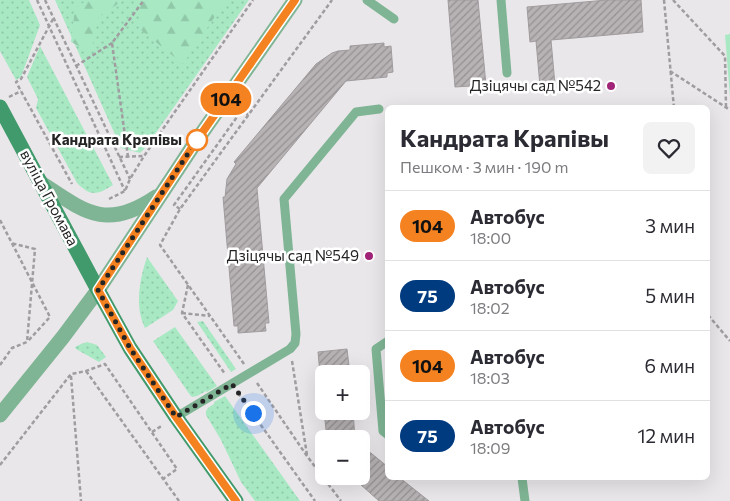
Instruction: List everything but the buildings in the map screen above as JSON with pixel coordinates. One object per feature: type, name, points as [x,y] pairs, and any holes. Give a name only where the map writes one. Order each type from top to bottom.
[{"type":"main road","name":"вуліца Громава","points":[[0,107],[130,348],[236,501]]},
{"type":"street","points":[[0,415],[98,290],[161,193],[295,0]]},
{"type":"street","points":[[41,183],[79,207],[100,215],[118,215],[136,209],[161,193]]},
{"type":"lane","points":[[367,0],[394,19]]},
{"type":"lane","points":[[501,0],[506,73]]},
{"type":"lane","points":[[176,417],[290,349],[295,343],[296,334],[284,199],[356,112],[379,109]]},
{"type":"lane","points":[[385,343],[376,349],[383,431],[385,433]]},
{"type":"lane","points":[[522,480],[524,501]]},
{"type":"path","points":[[37,0],[125,191]]},
{"type":"path","points":[[45,0],[130,179]]},
{"type":"path","points":[[76,66],[112,43],[144,0]]},
{"type":"path","points":[[104,201],[125,191],[144,156],[254,0]]},
{"type":"path","points":[[160,245],[180,209],[332,0]]},
{"type":"path","points":[[664,0],[674,105]]},
{"type":"path","points":[[672,0],[725,56],[726,107]]},
{"type":"path","points":[[53,19],[21,79],[16,82],[74,188]]},
{"type":"path","points":[[112,43],[128,157]]},
{"type":"path","points":[[670,71],[730,110]]},
{"type":"path","points":[[180,209],[174,205],[242,110],[248,115]]},
{"type":"path","points":[[119,157],[144,156]]},
{"type":"path","points":[[0,220],[50,317],[27,342],[12,348],[0,365]]},
{"type":"path","points":[[11,243],[35,248],[27,342]]},
{"type":"path","points":[[188,285],[182,314],[315,501]]},
{"type":"path","points":[[182,314],[210,316]]},
{"type":"path","points":[[710,317],[730,341]]},
{"type":"path","points":[[290,349],[307,456]]},
{"type":"path","points":[[0,465],[71,374],[105,364],[177,469],[163,479]]},
{"type":"path","points":[[86,371],[179,501]]},
{"type":"path","points":[[71,374],[81,501]]},
{"type":"green space","points":[[0,0],[29,0],[40,25],[21,77],[16,80],[0,51]]},
{"type":"green space","points":[[55,0],[249,0],[140,153],[121,148]]},
{"type":"green space","points":[[88,0],[123,0],[98,18],[91,52],[71,42],[75,8]]},
{"type":"green space","points":[[139,0],[226,0],[183,64],[141,30]]},
{"type":"green space","points":[[730,34],[730,97],[725,35]]},
{"type":"green space","points":[[40,46],[113,185],[103,191],[94,193],[86,191],[77,183],[36,108],[38,99],[27,77]]},
{"type":"green space","points":[[147,257],[178,301],[173,310],[145,328],[140,311],[139,292]]},
{"type":"green space","points":[[203,321],[236,369],[231,372],[197,322]]},
{"type":"green space","points":[[175,327],[217,386],[207,392],[192,397],[153,341]]},
{"type":"green space","points":[[87,342],[97,345],[106,357],[99,362],[76,349],[75,347]]},
{"type":"green space","points":[[225,396],[300,501],[255,501],[241,482],[221,440],[206,415],[207,410],[214,402]]},
{"type":"bus line","name":"104","points":[[236,501],[130,348],[98,290],[197,140],[295,0]]},
{"type":"place","name":"Дзіцячы сад №542","points":[[611,86]]},
{"type":"place","name":"Кандрата Крапівы","points":[[197,140]]},
{"type":"place","name":"Дзіцячы сад №549","points":[[369,256]]},
{"type":"route","points":[[197,140],[98,290],[130,348],[176,417],[232,384],[253,413]]}]
